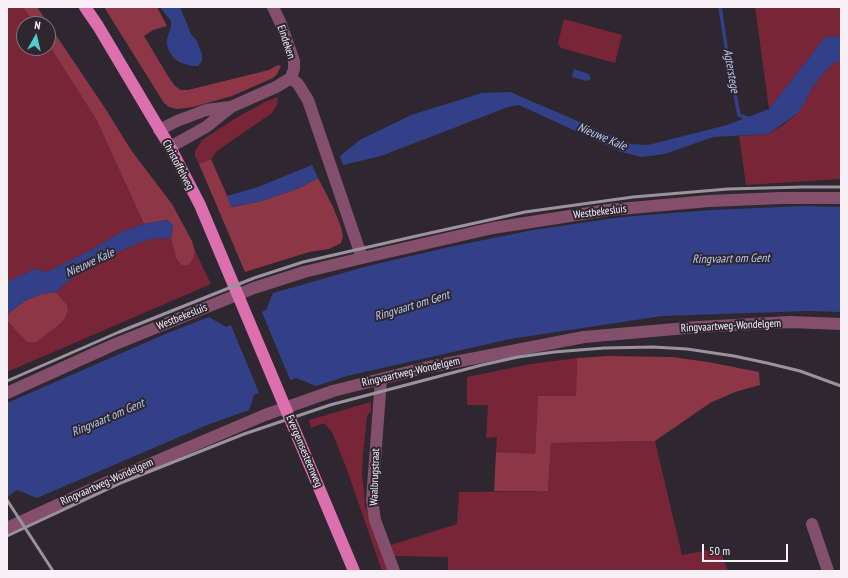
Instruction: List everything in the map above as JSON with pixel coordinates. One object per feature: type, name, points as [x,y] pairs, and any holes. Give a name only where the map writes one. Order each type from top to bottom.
[{"type":"main road","name":"Christoffelweg","points":[[85,7],[98,26],[170,147],[200,205],[254,332]]},
{"type":"main road","name":"Evergemsesteenweg","points":[[254,332],[298,434],[354,571]]},
{"type":"street","name":"Eindeken","points":[[272,7],[294,61],[294,69],[291,78]]},
{"type":"street","points":[[170,147],[206,127],[231,107],[276,87],[291,78],[298,84],[308,100],[362,258]]},
{"type":"street","points":[[159,130],[177,121],[206,110],[231,107]]},
{"type":"street","name":"Westbekesluis","points":[[7,392],[113,344],[247,291],[304,272],[362,258],[494,228],[608,210],[709,201],[781,198],[841,198]]},
{"type":"street","name":"Ringvaartweg-Wondelgem","points":[[7,528],[112,480],[265,415],[333,391],[424,368],[584,337],[698,327],[775,323],[841,324]]},
{"type":"street","name":"Waalbrugstraat","points":[[381,379],[372,500],[375,520],[394,571]]},
{"type":"street","points":[[812,524],[828,571]]},
{"type":"shaded area","points":[[7,7],[23,7],[29,16],[16,16],[16,56],[56,56],[56,55],[96,119],[144,224],[121,232],[91,250],[47,272],[35,269],[7,282]]},
{"type":"shaded area","points":[[23,7],[37,7],[43,16],[29,16]]},
{"type":"shaded area","points":[[104,7],[157,7],[167,26],[153,30],[144,36],[168,76],[175,86],[181,90],[188,90],[269,70],[278,65],[281,66],[273,78],[232,96],[193,107],[177,109],[169,107],[164,103]]},
{"type":"shaded area","points":[[755,7],[841,7],[841,36],[825,37],[769,109]]},
{"type":"shaded area","points":[[564,19],[622,35],[615,63],[561,48],[558,43]]},
{"type":"shaded area","points":[[56,35],[105,108],[131,150],[172,204],[192,241],[195,251],[194,257],[189,265],[181,265],[176,258],[171,238],[173,225],[167,220],[144,224],[96,119],[56,56]]},
{"type":"shaded area","points":[[835,62],[841,62],[841,179],[746,185],[739,136],[768,134],[783,125],[798,113],[813,86],[825,71]]},
{"type":"shaded area","points":[[278,97],[277,105],[272,113],[217,151],[211,159],[199,164],[195,156],[195,151],[202,140],[236,118],[265,102]]},
{"type":"shaded area","points":[[211,159],[232,207],[262,201],[299,188],[318,178],[333,207],[341,227],[343,236],[341,243],[329,249],[309,252],[245,272],[199,164]]},
{"type":"shaded area","points":[[171,238],[176,258],[194,257],[195,251],[211,284],[7,372],[7,321],[13,328],[66,316],[68,310],[67,305],[56,292],[69,280],[113,254],[149,239]]},
{"type":"shaded area","points":[[56,292],[67,305],[68,310],[66,316],[61,323],[35,343],[27,342],[7,321],[7,314],[25,301],[41,294]]},
{"type":"shaded area","points":[[608,356],[672,357],[708,362],[759,372],[760,385],[735,392],[710,403],[655,441],[551,443],[548,491],[494,491],[496,452],[535,454],[538,396],[576,396],[577,358]]},
{"type":"shaded area","points":[[577,358],[576,396],[538,396],[535,455],[496,452],[497,437],[486,438],[488,405],[467,405],[467,377],[531,364]]},
{"type":"shaded area","points":[[371,402],[371,411],[367,416],[363,455],[362,477],[365,506],[390,571],[382,571],[346,467],[332,432],[325,424],[311,428],[309,420]]},
{"type":"shaded area","points":[[655,441],[682,555],[719,548],[728,571],[448,571],[448,557],[394,556],[391,545],[457,524],[459,492],[548,491],[551,443]]},
{"type":"water","points":[[160,7],[180,7],[191,34],[197,41],[202,54],[202,61],[198,66],[191,66],[179,62],[169,51],[167,39],[171,27],[171,21]]},
{"type":"water","name":"Nieuwe Kale","points":[[841,36],[841,62],[835,62],[825,71],[813,86],[798,113],[768,134],[713,137],[665,154],[642,157],[621,152],[519,105],[508,107],[381,156],[343,165],[340,156],[360,140],[411,115],[482,93],[510,92],[631,144],[648,145],[727,125],[769,109],[825,37]]},
{"type":"water","points":[[574,69],[589,74],[591,79],[587,81],[572,77]]},
{"type":"water","points":[[312,165],[318,178],[299,188],[262,201],[231,207],[227,196],[258,187]]},
{"type":"water","name":"Ringvaart om Gent","points":[[803,206],[841,207],[841,312],[808,311],[662,316],[510,339],[347,376],[316,386],[296,378],[254,395],[249,410],[207,425],[37,498],[17,490],[7,497],[7,403],[170,332],[209,317],[226,327],[266,310],[273,293],[368,266],[449,247],[533,230],[622,217],[712,210]]},
{"type":"water","name":"Nieuwe Kale","points":[[167,220],[173,225],[171,238],[149,239],[113,254],[69,280],[56,292],[41,294],[25,301],[7,314],[7,282],[35,269],[47,272],[91,250],[121,232],[144,224]]},
{"type":"pier","points":[[261,310],[291,382],[260,395],[230,323]]},
{"type":"waterway","name":"Agterstege","points":[[720,7],[739,115],[750,119]]},
{"type":"railway","points":[[7,381],[119,332],[254,278],[303,262],[525,212],[633,197],[728,189],[841,187]]},
{"type":"railway","points":[[7,536],[123,482],[244,434],[330,405],[518,357],[554,352],[604,348],[653,347],[687,349],[734,356],[767,363],[800,371],[841,386]]},
{"type":"railway","points":[[7,500],[53,571]]}]
